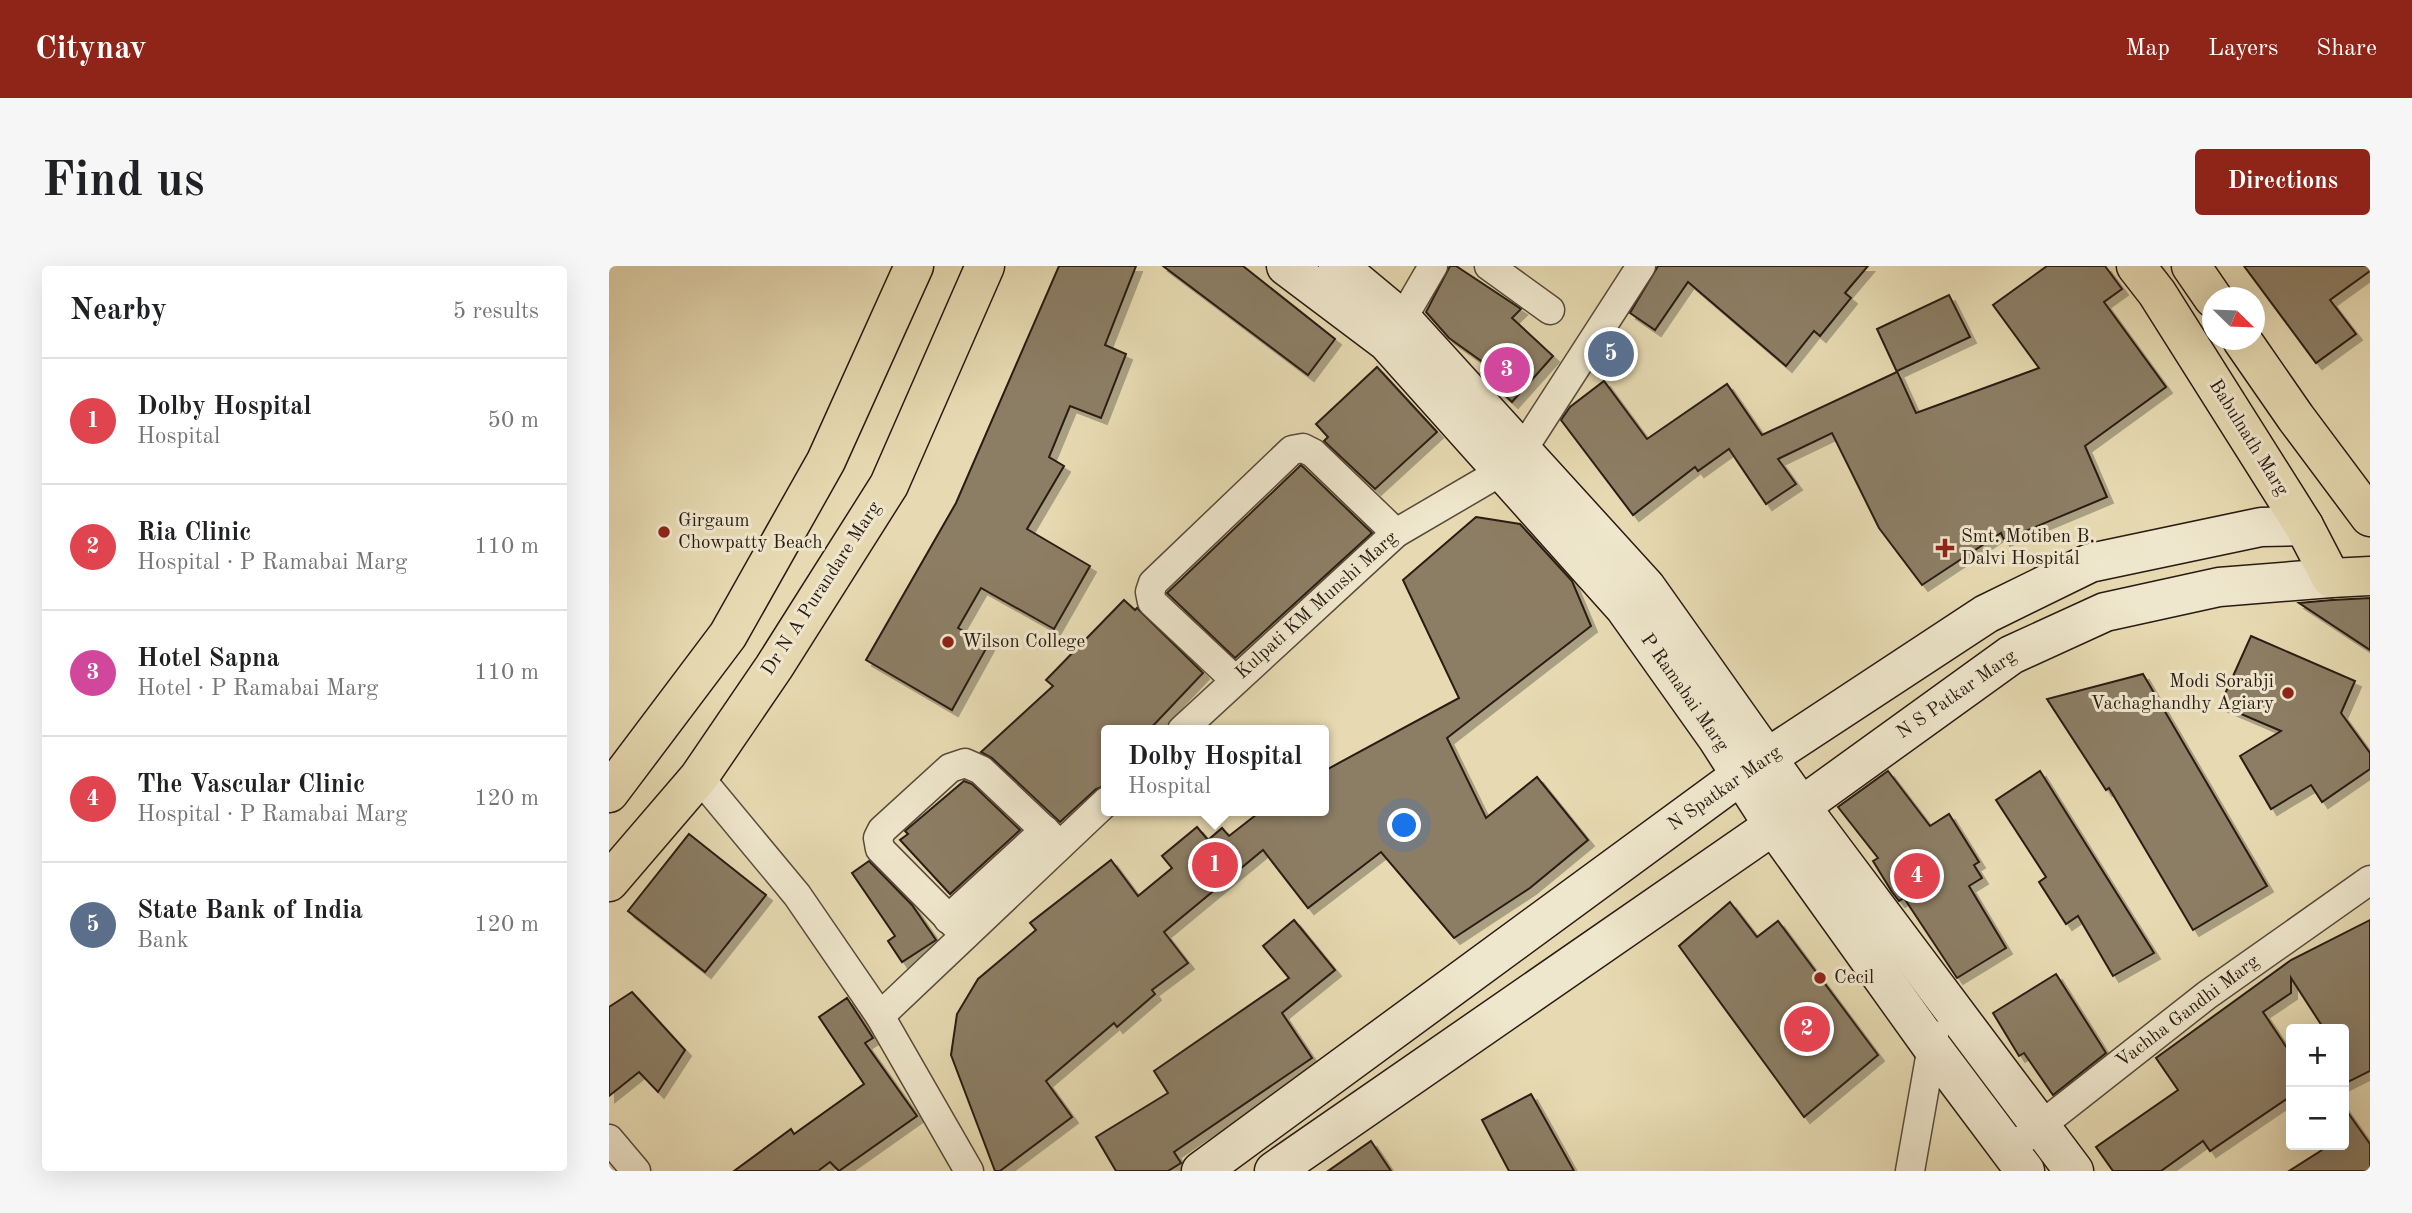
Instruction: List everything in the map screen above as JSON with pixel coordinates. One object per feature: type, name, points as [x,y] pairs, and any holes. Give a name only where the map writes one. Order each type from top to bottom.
[{"type":"main road","points":[[609,793],[728,635],[827,461],[914,266]]},
{"type":"main road","name":"Dr N A Purandare Marg","points":[[609,882],[699,777],[774,667],[889,485],[985,266]]},
{"type":"main road","name":"P Ramabai Marg","points":[[1286,266],[1395,331]]},
{"type":"main road","name":"P Ramabai Marg","points":[[1338,266],[1635,597],[1788,815],[1932,1047],[2018,1161]]},
{"type":"main road","name":"Babulnath Marg","points":[[2136,266],[2157,293],[2304,526],[2330,578]]},
{"type":"main road","points":[[2191,266],[2205,287]]},
{"type":"main road","points":[[2249,350],[2370,519]]},
{"type":"main road","points":[[2304,526],[2370,519]]},
{"type":"main road","name":"N Spatkar Marg","points":[[1201,1171],[1756,767],[1986,614],[2090,563],[2261,527],[2304,526]]},
{"type":"main road","points":[[2330,578],[2370,576]]},
{"type":"main road","name":"N S Patkar Marg","points":[[1788,815],[2011,655],[2105,612],[2219,587],[2330,578]]},
{"type":"main road","points":[[1844,709],[1877,752]]},
{"type":"main road","points":[[1274,1171],[1788,815]]},
{"type":"main road","name":"P Ramabai Marg","points":[[1788,815],[1941,994],[2071,1170]]},
{"type":"street","points":[[1395,331],[1433,266]]},
{"type":"street","points":[[1489,266],[1550,310]]},
{"type":"street","name":"Kulpati KM Munshi Marg","points":[[1187,725],[1396,533],[1512,460],[1641,266]]},
{"type":"street","points":[[1235,680],[1152,602],[1150,592],[1153,583],[1292,450],[1303,448],[1313,453],[1396,533]]},
{"type":"street","points":[[957,927],[880,849],[878,838],[892,821],[950,768],[965,763],[981,770],[1053,838]]},
{"type":"street","points":[[699,777],[797,895],[880,1016],[969,1171]]},
{"type":"street","points":[[880,1016],[957,927],[1053,838],[1101,806]]},
{"type":"street","name":"Vachha Gandhi Marg","points":[[2018,1161],[2040,1125],[2207,995],[2370,880]]},
{"type":"street","points":[[1910,1171],[1941,994]]},
{"type":"street","points":[[609,1139],[636,1171]]},
{"type":"building","points":[[1059,266],[1136,266],[1105,345],[1126,354],[1101,418],[1070,406],[1049,457],[1064,466],[1027,529],[1090,566],[1054,629],[981,588],[958,628],[988,645],[952,710],[866,660],[956,503]]},
{"type":"building","points":[[1163,266],[1243,266],[1335,339],[1308,375]]},
{"type":"building","points":[[1450,266],[1456,266],[1521,309],[1512,318],[1553,356],[1512,402],[1481,373],[1488,366],[1449,338],[1426,312]]},
{"type":"building","points":[[1658,266],[1868,266],[1845,293],[1851,298],[1820,336],[1814,331],[1786,366],[1688,282],[1655,330],[1630,313]]},
{"type":"building","points":[[2047,266],[2105,266],[2122,289],[2104,302],[2166,387],[2085,446],[2107,497],[2004,540],[2001,533],[1922,585],[1879,528],[1832,433],[1778,459],[1796,484],[1766,504],[1729,449],[1698,471],[1695,467],[1633,515],[1561,420],[1570,407],[1604,381],[1647,439],[1727,384],[1762,435],[1897,372],[1877,329],[1949,295],[1970,337],[1897,371],[1916,413],[2039,368],[1993,305]]},
{"type":"building","points":[[2244,266],[2370,266],[2370,271],[2330,300],[2356,334],[2316,363],[2265,294],[2265,287],[2260,287]]},
{"type":"building","points":[[1377,367],[1437,432],[1375,489],[1324,441],[1328,437],[1316,424]]},
{"type":"building","points":[[1301,465],[1372,533],[1235,658],[1167,593]]},
{"type":"building","points":[[1476,517],[1520,524],[1572,581],[1591,626],[1447,738],[1486,818],[1537,777],[1588,840],[1530,888],[1454,938],[1381,852],[1308,908],[1263,850],[1164,932],[1188,963],[1152,990],[1155,994],[1117,1027],[1114,1023],[1046,1081],[1072,1117],[1000,1171],[995,1171],[951,1055],[957,1014],[978,979],[1036,930],[1030,923],[1111,860],[1138,896],[1172,868],[1162,856],[1197,827],[1208,840],[1222,828],[1229,836],[1255,816],[1329,816],[1329,768],[1459,698],[1403,580]]},
{"type":"building","points":[[2370,598],[2370,650],[2299,603],[2332,600]]},
{"type":"building","points":[[1124,600],[1135,610],[1137,608],[1203,673],[1154,725],[1101,725],[1101,787],[1060,822],[992,758],[981,752],[1053,686],[1046,680]]},
{"type":"building","points":[[2251,636],[2355,681],[2341,713],[2370,753],[2370,769],[2322,802],[2311,785],[2271,809],[2240,756],[2281,731],[2220,705]]},
{"type":"building","points":[[2143,674],[2267,886],[2193,930],[2109,788],[2106,790],[2047,699]]},
{"type":"building","points":[[1888,771],[1930,826],[1949,814],[1979,862],[1974,865],[1982,878],[1969,886],[2006,948],[1957,978],[1904,898],[1899,901],[1892,892],[1873,861],[1878,858],[1838,807]]},
{"type":"building","points":[[2040,771],[2154,953],[2113,976],[2078,916],[2066,924],[2039,882],[2046,877],[1996,800]]},
{"type":"building","points":[[964,781],[972,784],[1020,830],[950,894],[900,840],[908,834],[905,831]]},
{"type":"building","points":[[689,834],[766,895],[705,972],[628,911]]},
{"type":"building","points":[[869,861],[912,905],[936,940],[902,962],[888,941],[895,936],[852,873]]},
{"type":"building","points":[[1730,902],[1757,937],[1778,921],[1878,1055],[1804,1117],[1679,946]]},
{"type":"building","points":[[1294,920],[1335,970],[1282,1013],[1312,1058],[1174,1152],[1181,1163],[1168,1171],[1116,1171],[1096,1137],[1168,1093],[1154,1071],[1289,978],[1263,946]]},
{"type":"building","points":[[2370,920],[2370,1071],[2349,1082],[2349,1024],[2321,1024],[2291,978],[2291,993],[2263,1012],[2286,1046],[2286,1099],[2210,1151],[2203,1141],[2161,1171],[2113,1171],[2096,1147],[2178,1090],[2156,1058],[2291,960]]},
{"type":"building","points":[[2056,974],[2106,1053],[2053,1095],[2024,1053],[2019,1056],[1993,1013]]},
{"type":"building","points":[[632,992],[685,1050],[658,1092],[639,1072],[609,1096],[609,1007]]},
{"type":"building","points":[[847,998],[873,1038],[865,1043],[917,1116],[839,1171],[830,1162],[818,1171],[734,1171],[791,1129],[794,1134],[864,1084],[819,1017]]},
{"type":"building","points":[[1531,1094],[1574,1171],[1509,1171],[1482,1120]]},
{"type":"building","points":[[2349,1114],[2370,1144],[2370,1171],[2289,1171],[2322,1150],[2349,1150]]},
{"type":"building","points":[[1371,1141],[1391,1171],[1328,1171]]},
{"type":"place","name":"State Bank of India","points":[[1611,354]]},
{"type":"place","name":"Hotel Sapna","points":[[1507,370]]},
{"type":"place","name":"Girgaum Chowpatty Beach","points":[[664,532]]},
{"type":"place","name":"Smt. Motiben B. Dalvi Hospital","points":[[1945,548]]},
{"type":"place","name":"Wilson College","points":[[948,642]]},
{"type":"place","name":"Modi Sorabji Vachaghandhy Agiary","points":[[2288,693]]},
{"type":"place","name":"Dolby Hospital","points":[[1215,865]]},
{"type":"place","name":"The Vascular Clinic","points":[[1917,876]]},
{"type":"place","name":"Cecil","points":[[1820,978]]},
{"type":"place","name":"Ria Clinic","points":[[1807,1029]]}]
